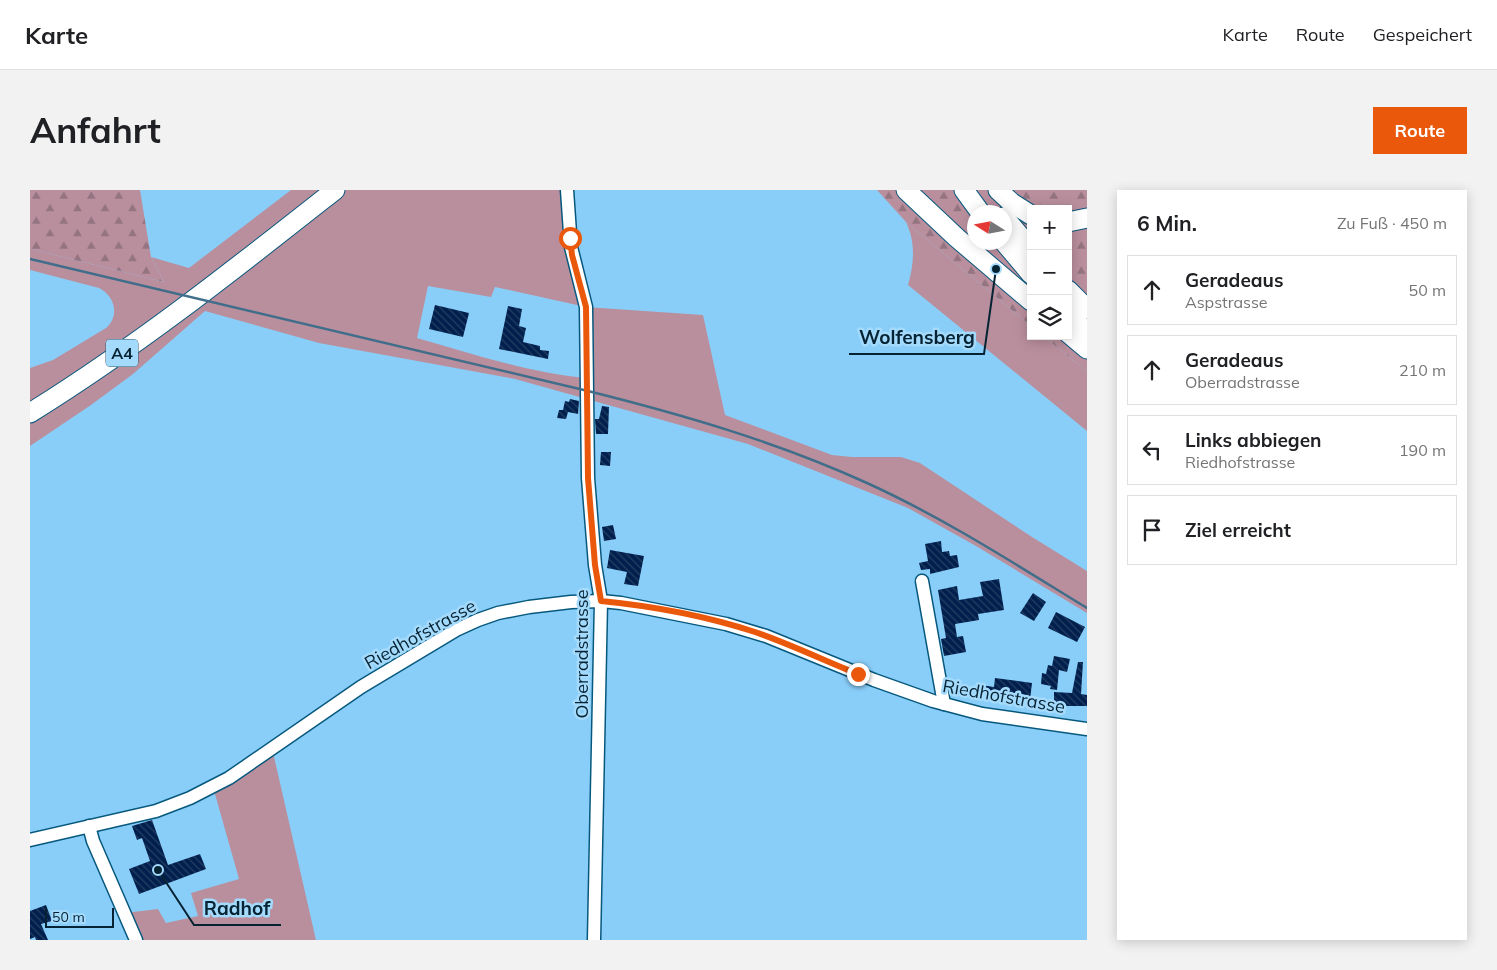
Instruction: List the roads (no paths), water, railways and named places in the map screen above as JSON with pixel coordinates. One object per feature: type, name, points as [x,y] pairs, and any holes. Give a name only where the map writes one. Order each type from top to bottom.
[{"type":"highway","name":"A4","points":[[30,407],[120,348],[207,282],[318,190]]},
{"type":"highway","name":"A4","points":[[30,413],[84,379],[158,327],[243,264],[335,190]]},
{"type":"highway","points":[[906,190],[957,238],[1027,298]]},
{"type":"highway","points":[[964,190],[975,205]]},
{"type":"highway","points":[[984,190],[996,205]]},
{"type":"highway","points":[[998,190],[1012,203],[1027,212]]},
{"type":"highway","points":[[1072,221],[1087,218]]},
{"type":"highway","points":[[1012,226],[1027,244]]},
{"type":"highway","points":[[1011,250],[1027,269]]},
{"type":"highway","points":[[1072,294],[1087,309]]},
{"type":"highway","points":[[1072,318],[1087,332]]},
{"type":"highway","points":[[1072,336],[1087,349]]},
{"type":"street","name":"Oberradstrasse","points":[[566,190],[571,247],[586,307],[588,478],[595,565],[601,601],[594,940]]},
{"type":"street","points":[[922,581],[944,704]]},
{"type":"street","name":"Riedhofstrasse","points":[[30,840],[156,811],[190,798],[239,771],[369,682],[467,625],[488,616],[518,609],[571,602],[601,601],[678,613],[742,628],[778,640],[874,680],[944,704],[987,715],[1087,729]]},
{"type":"street","points":[[89,826],[93,841],[136,940]]},
{"type":"railway","points":[[30,259],[588,391],[659,410],[764,442],[833,468],[924,511],[1087,608]]},
{"type":"place","name":"Wolfensberg","points":[[996,269]]},
{"type":"place","name":"Radhof","points":[[158,870]]}]
